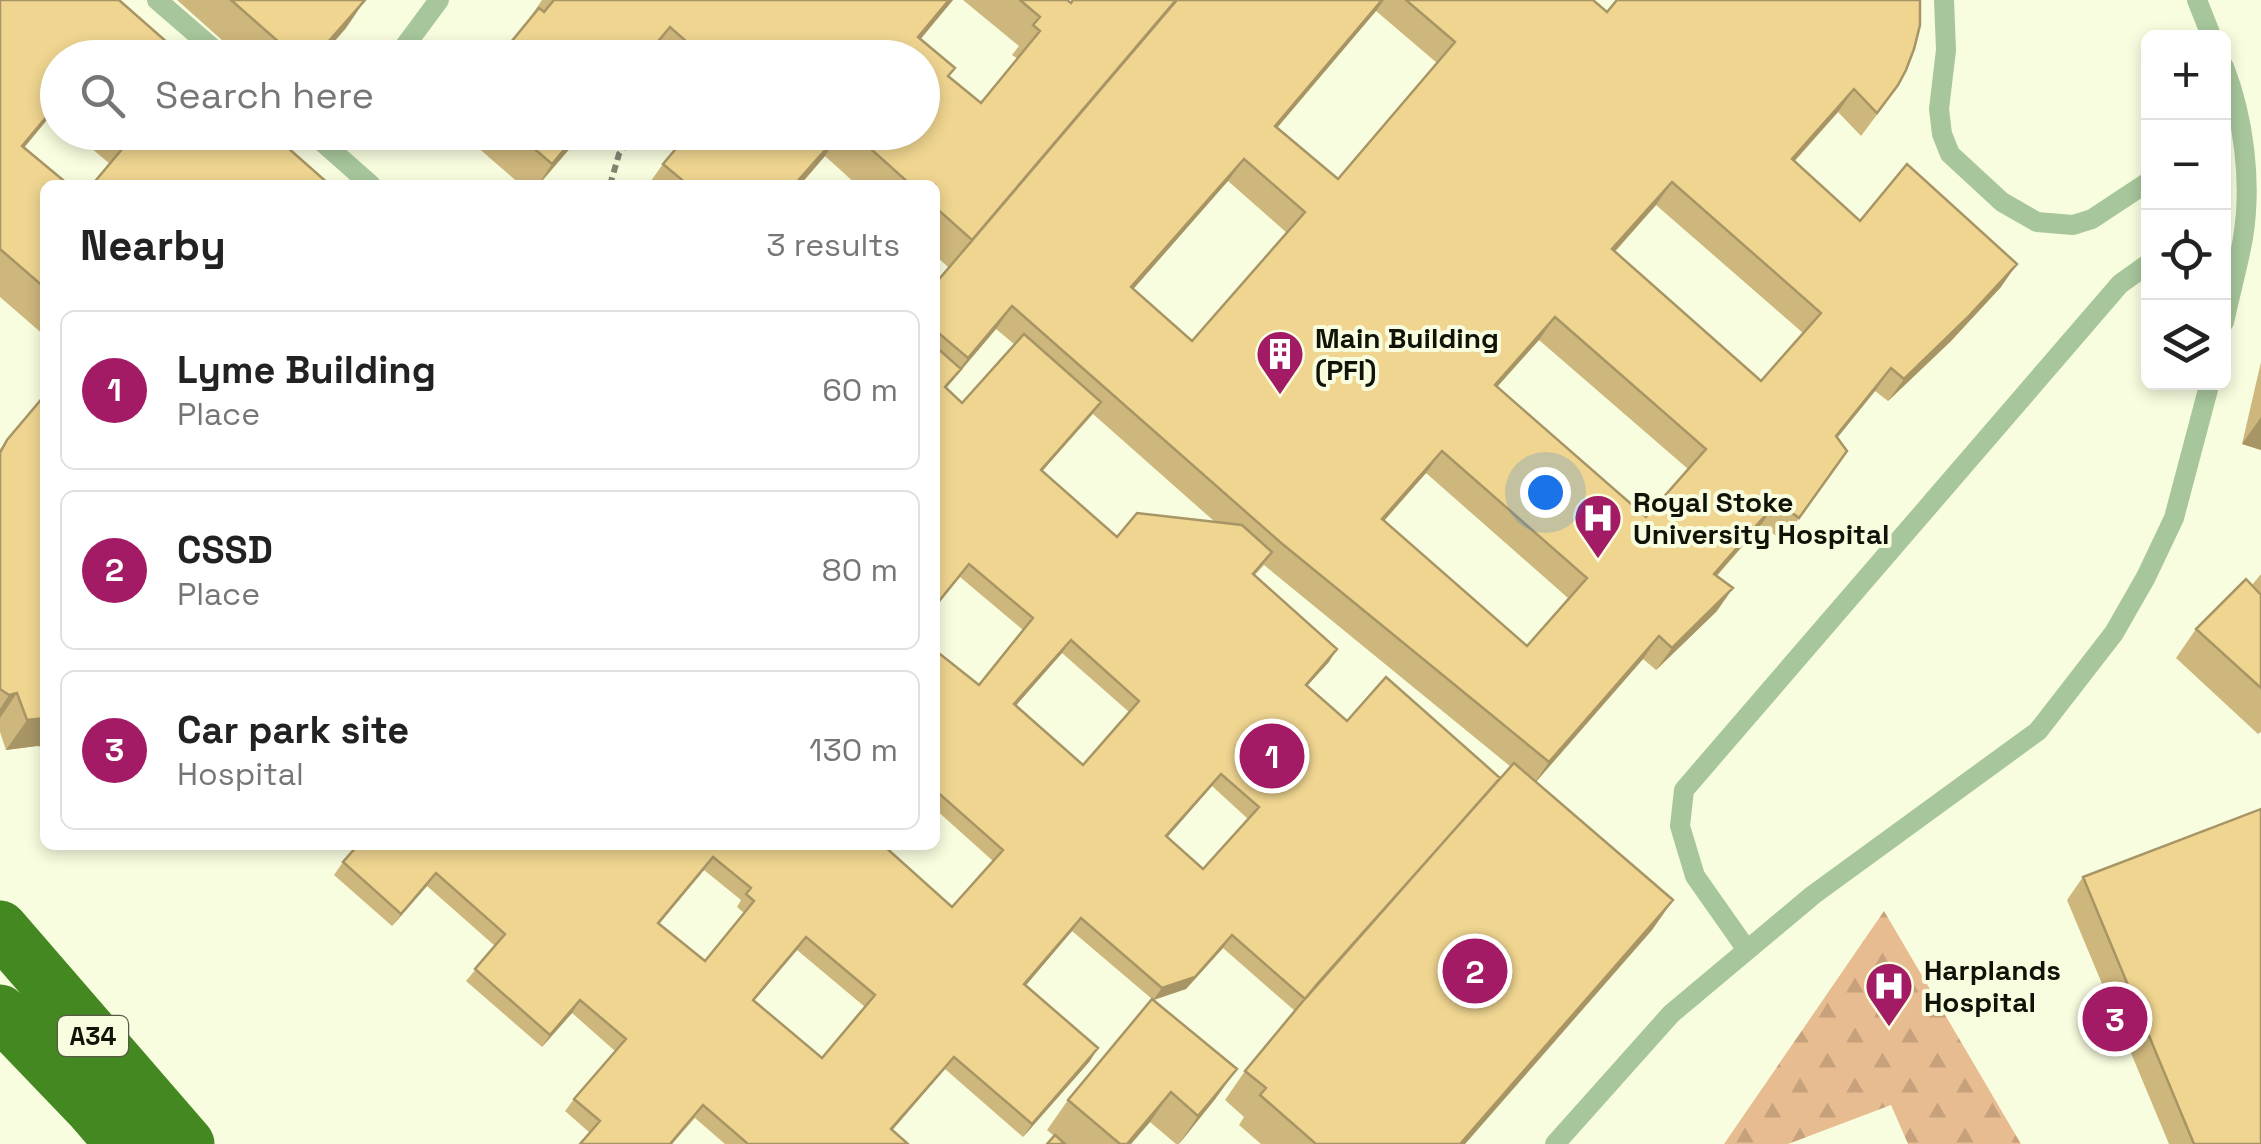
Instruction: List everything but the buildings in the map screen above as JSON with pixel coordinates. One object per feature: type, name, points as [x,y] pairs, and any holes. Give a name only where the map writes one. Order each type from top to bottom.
[{"type":"highway","name":"A34","points":[[0,928],[187,1144]]},
{"type":"highway","name":"A34","points":[[0,1012],[123,1144]]},
{"type":"lane","points":[[157,0],[203,40]]},
{"type":"lane","points":[[409,40],[439,0]]},
{"type":"lane","points":[[1944,0],[1946,50],[1939,110],[1950,154],[2002,202],[2037,222],[2073,225],[2092,219],[2141,187]]},
{"type":"lane","points":[[2198,0],[2209,30]]},
{"type":"lane","points":[[2231,85],[2232,137],[2246,194],[2243,235],[2231,262]]},
{"type":"lane","points":[[343,150],[367,180]]},
{"type":"lane","points":[[2231,262],[2261,256]]},
{"type":"lane","points":[[1747,950],[1695,876],[1680,826],[1684,790],[2120,284],[2141,269]]},
{"type":"lane","points":[[1555,1144],[1671,1014],[1813,895],[2038,731],[2114,634],[2146,577],[2174,518],[2208,390]]},
{"type":"path","points":[[611,180],[622,150]]},
{"type":"green space","name":"Harplands Hospital","points":[[1884,911],[2021,1144],[1908,1144],[1891,1105],[1788,1144],[1724,1144]]},
{"type":"place","name":"Main Building (PFI)","points":[[1280,396]]},
{"type":"place","name":"Royal Stoke University Hospital","points":[[1598,560]]},
{"type":"place","name":"Lyme Building","points":[[1272,756]]},
{"type":"place","name":"CSSD","points":[[1475,971]]},
{"type":"place","name":"Car park site","points":[[2115,1019]]},
{"type":"place","name":"Harplands Hospital","points":[[1889,1028]]}]
